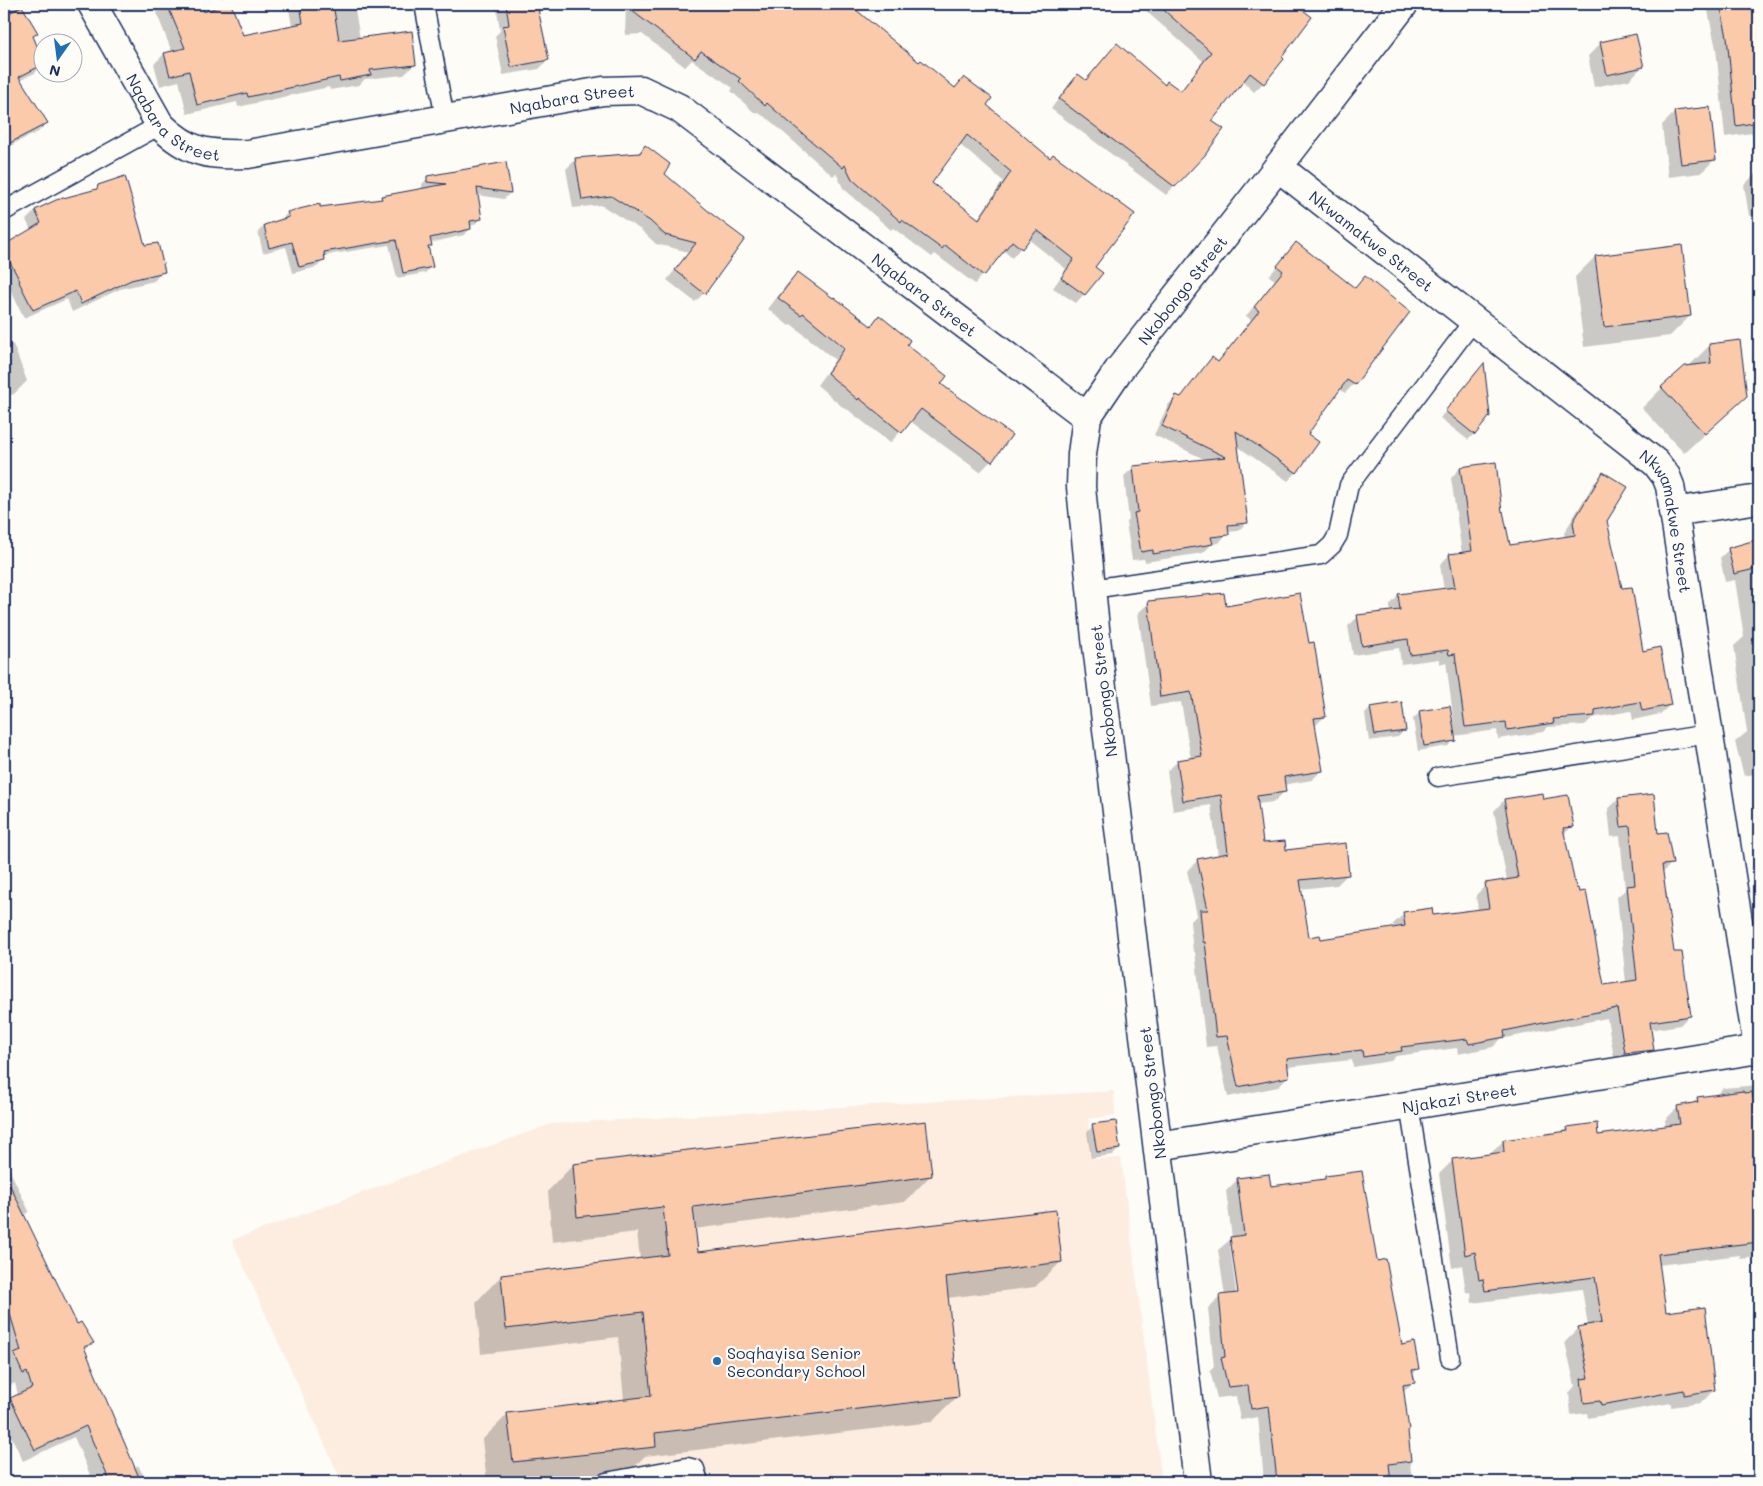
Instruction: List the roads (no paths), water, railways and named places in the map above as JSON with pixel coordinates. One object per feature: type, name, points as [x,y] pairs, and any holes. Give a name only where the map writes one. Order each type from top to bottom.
[{"type":"street","name":"Nqabara Street","points":[[92,4],[160,125],[173,138],[190,148],[216,155],[248,154],[603,91],[641,90],[679,108],[1087,417]]},
{"type":"street","name":"Nkobongo Street","points":[[1194,1482],[1158,1146],[1081,487],[1082,454],[1087,417],[1118,371],[1404,4]]},
{"type":"street","name":"Nkwamakwe Street","points":[[1278,167],[1656,463],[1666,476],[1670,486],[1759,1049]]},
{"type":"street","points":[[1673,512],[1759,499]]},
{"type":"street","name":"Njakazi Street","points":[[1158,1146],[1759,1049]]},
{"type":"lane","points":[[424,4],[445,119]]},
{"type":"lane","points":[[4,211],[160,125]]},
{"type":"lane","points":[[1092,589],[1321,555],[1332,545],[1338,535],[1349,485],[1474,320]]},
{"type":"lane","points":[[1438,777],[1708,734]]},
{"type":"lane","points":[[1409,1105],[1450,1358]]},
{"type":"lane","points":[[606,1482],[687,1467],[695,1469],[699,1482]]},
{"type":"place","name":"Soqhayisa Senior Secondary School","points":[[717,1361]]}]
